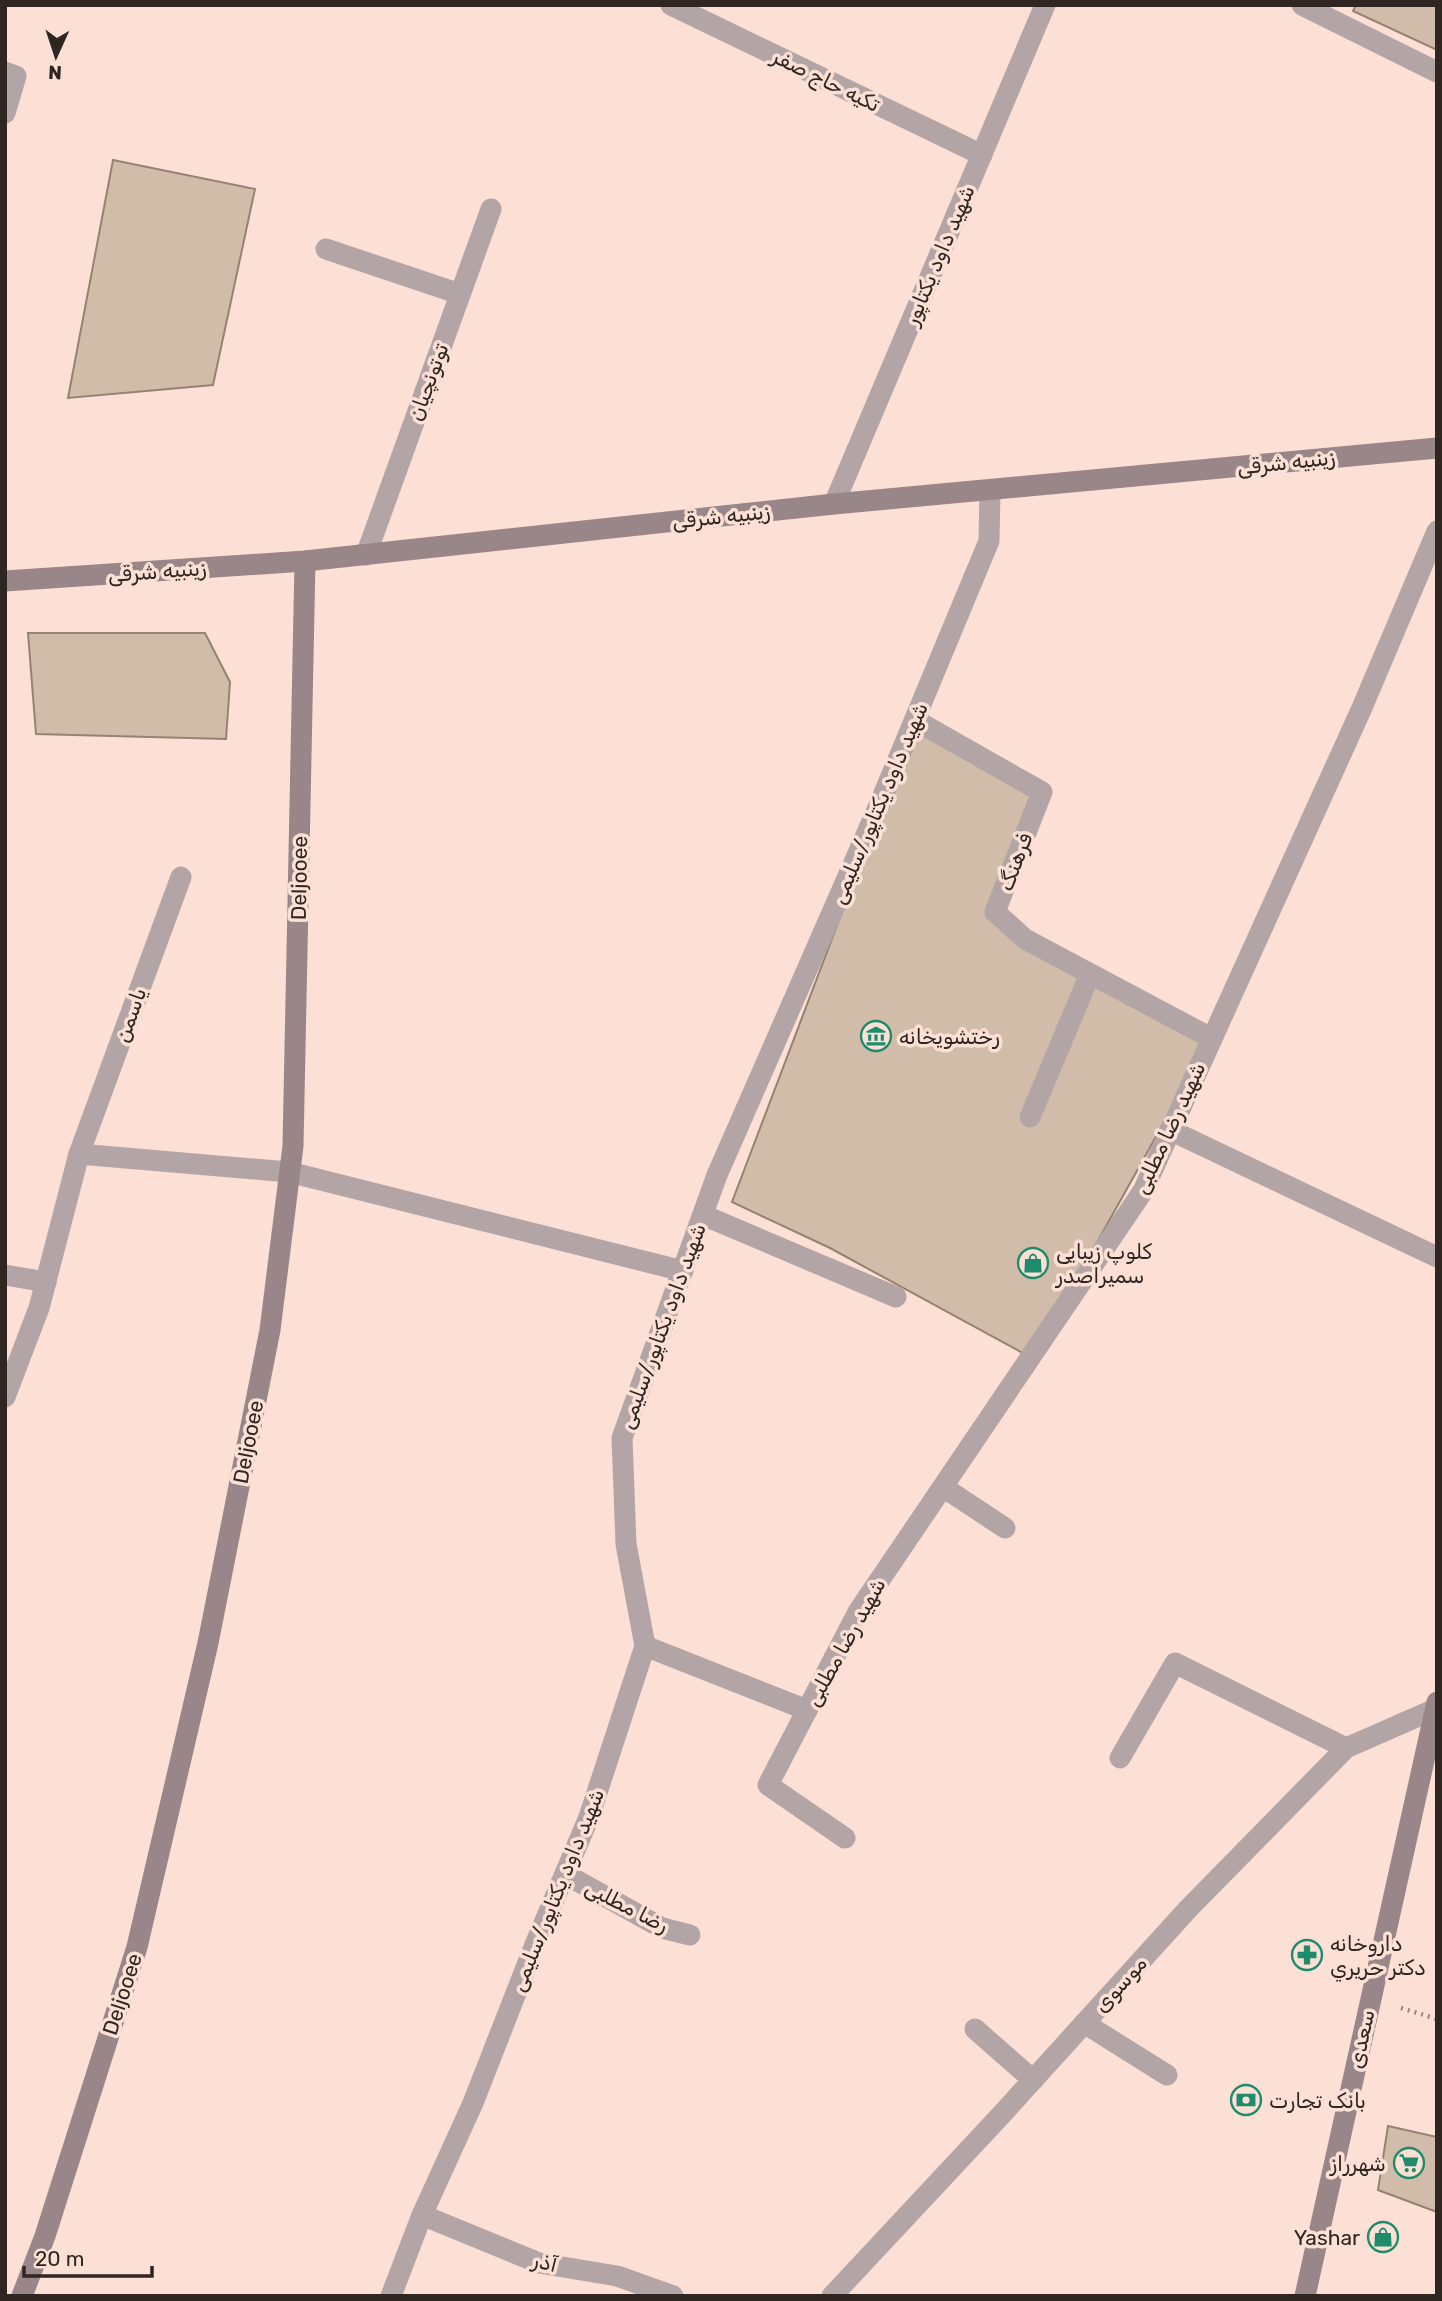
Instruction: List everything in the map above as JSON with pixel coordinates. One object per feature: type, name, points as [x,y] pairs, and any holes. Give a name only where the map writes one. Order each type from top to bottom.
[{"type":"main road","name":"زینبیه شرقی","points":[[5,581],[305,561],[834,504],[1437,448]]},
{"type":"main road","name":"Deljooee","points":[[22,2296],[45,2236],[137,1947],[216,1602],[270,1330],[294,1119],[305,561]]},
{"type":"main road","name":"سعدی","points":[[1306,2296],[1436,1705]]},
{"type":"street","name":"تکیه حاج صفر","points":[[671,5],[982,155]]},
{"type":"street","name":"شهید داود یکتاپور","points":[[834,504],[1045,5]]},
{"type":"street","points":[[1303,5],[1437,72]]},
{"type":"street","points":[[5,72],[16,76],[5,113]]},
{"type":"street","name":"توتونچیان","points":[[366,555],[491,209]]},
{"type":"street","points":[[326,249],[460,294]]},
{"type":"street","name":"شهید داود یکتاپور/سلیمی","points":[[391,2296],[422,2215],[473,2103],[589,1817],[645,1646],[626,1544],[622,1438],[717,1175],[915,720],[989,541],[990,491]]},
{"type":"street","name":"شهید رضا مطلبی","points":[[845,1838],[768,1784],[858,1612],[1143,1191],[1355,723],[1437,531]]},
{"type":"street","name":"فرهنگ","points":[[915,720],[1042,792],[995,912],[1025,939],[1211,1038]]},
{"type":"street","name":"یاسمن","points":[[5,1397],[39,1308],[79,1154],[181,877]]},
{"type":"street","points":[[1030,1117],[1090,974]]},
{"type":"street","points":[[1170,1130],[1437,1257]]},
{"type":"street","points":[[79,1154],[289,1172],[682,1270]]},
{"type":"street","points":[[703,1215],[896,1297]]},
{"type":"street","points":[[5,1275],[46,1282]]},
{"type":"street","points":[[943,1487],[1005,1528]]},
{"type":"street","points":[[645,1646],[807,1710]]},
{"type":"street","points":[[1120,1758],[1175,1663],[1346,1748]]},
{"type":"street","name":"موسوی","points":[[832,2296],[1188,1909],[1346,1748],[1436,1705]]},
{"type":"street","name":"رضا مطلبی","points":[[565,1874],[662,1928],[690,1935]]},
{"type":"street","points":[[1084,2023],[1167,2076]]},
{"type":"street","points":[[975,2029],[1033,2080]]},
{"type":"street","name":"آذر","points":[[422,2215],[539,2263],[617,2276],[673,2296]]},
{"type":"building","points":[[1356,5],[1437,5],[1437,50],[1353,11]]},
{"type":"building","points":[[113,160],[255,189],[213,385],[68,398]]},
{"type":"building","points":[[28,633],[205,633],[230,682],[226,739],[36,734]]},
{"type":"building","name":"رختشویخانه","points":[[915,720],[1042,792],[995,912],[1211,1038],[1051,1325],[1030,1357],[830,1248],[732,1202]]},
{"type":"building","name":"شهرراز","points":[[1388,2126],[1437,2137],[1437,2212],[1378,2190]]},
{"type":"place","name":"رختشویخانه","points":[[876,1036]]},
{"type":"place","name":"کلوپ زیبایی سمیراصدر","points":[[1033,1263]]},
{"type":"place","name":"داروخانه دكتر حريري","points":[[1307,1955]]},
{"type":"place","name":"بانک تجارت","points":[[1246,2100]]},
{"type":"place","name":"شهرراز","points":[[1409,2163]]},
{"type":"place","name":"Yashar","points":[[1383,2237]]}]
